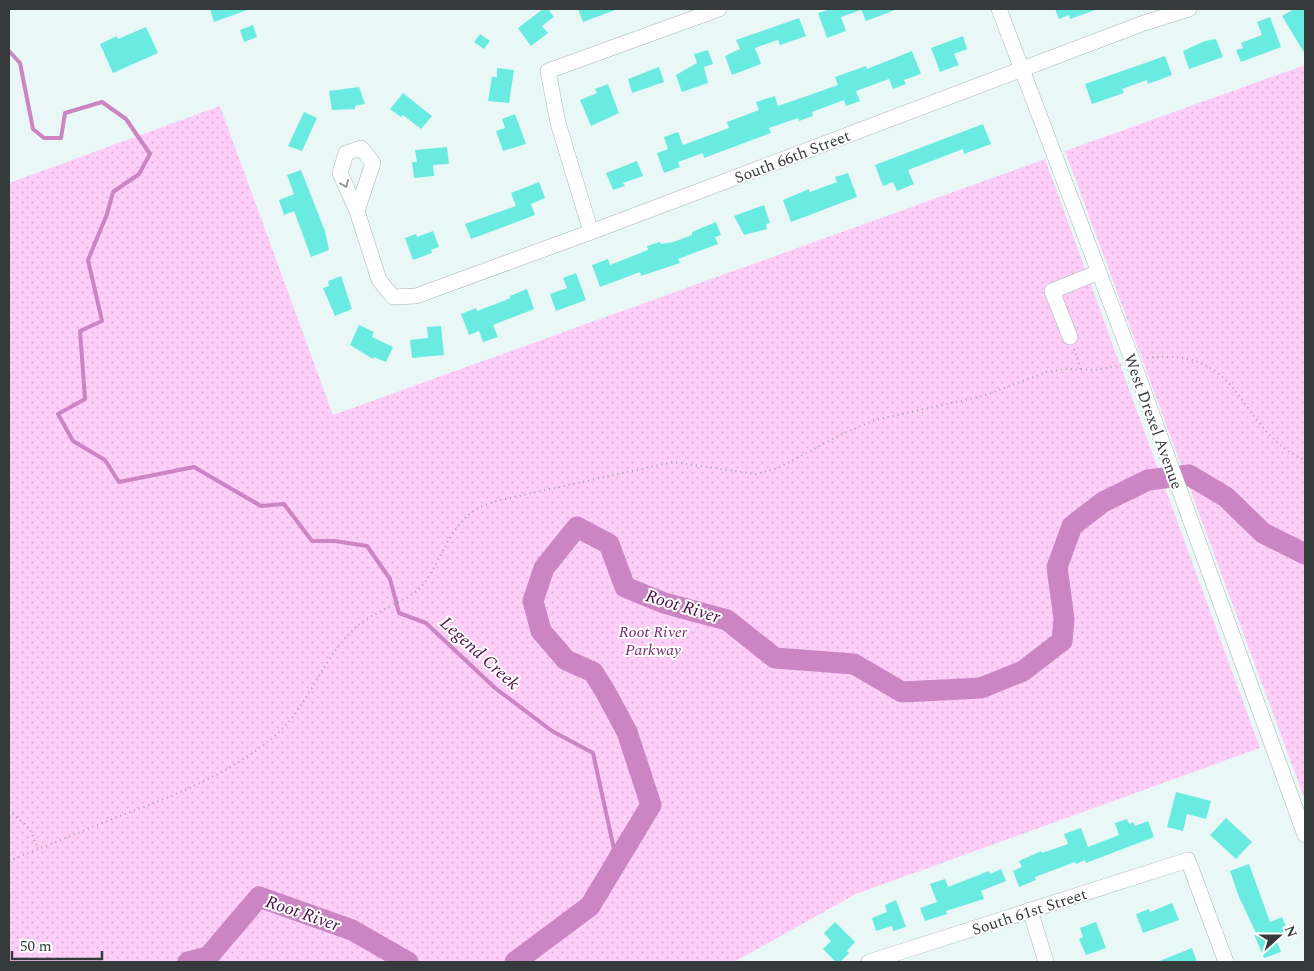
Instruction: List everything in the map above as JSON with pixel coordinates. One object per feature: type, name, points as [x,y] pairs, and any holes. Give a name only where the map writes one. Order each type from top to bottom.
[{"type":"street","points":[[591,232],[558,123],[548,71],[719,9]]},
{"type":"street","name":"West Drexel Avenue","points":[[999,9],[1099,272],[1305,835]]},
{"type":"street","name":"South 66th Street","points":[[356,211],[379,280],[393,297],[424,293],[1022,70],[1141,16],[1189,9]]},
{"type":"street","points":[[1070,337],[1052,291],[1099,272]]},
{"type":"street","name":"South 61st Street","points":[[869,962],[1188,860],[1226,962]]},
{"type":"street","points":[[1030,910],[1046,962]]},
{"type":"path","points":[[1070,337],[1082,370]]},
{"type":"path","points":[[1144,358],[1176,356],[1196,360],[1216,371],[1233,386],[1258,422],[1282,446],[1305,460]]},
{"type":"path","points":[[9,862],[176,794],[216,775],[252,753],[278,733],[299,710],[333,652],[355,628],[385,607],[420,588],[433,570],[460,522],[474,510],[496,501],[673,462],[756,474],[778,468],[840,435],[874,420],[982,396],[1047,372],[1064,369],[1095,370],[1119,366]]},
{"type":"path","points":[[9,810],[30,830],[38,849]]},
{"type":"green space","points":[[1305,65],[1305,800],[1065,151]]},
{"type":"green space","name":"Root River Parkway","points":[[220,106],[333,415],[1045,159],[1260,748],[856,894],[734,962],[9,962],[9,183]]},
{"type":"building","points":[[210,9],[247,9],[247,10],[214,22]]},
{"type":"building","points":[[543,9],[548,9],[554,17],[542,26],[548,33],[531,46],[518,28]]},
{"type":"building","points":[[578,9],[615,9],[615,10],[583,22]]},
{"type":"building","points":[[831,9],[861,10],[841,17],[846,31],[827,38],[818,13]]},
{"type":"building","points":[[861,9],[895,9],[895,10],[866,21]]},
{"type":"building","points":[[1055,9],[1095,10],[1070,19],[1069,15],[1059,19]]},
{"type":"building","points":[[1294,9],[1305,9],[1305,54],[1282,16]]},
{"type":"building","points":[[1270,17],[1281,47],[1241,62],[1236,50],[1243,48],[1241,43],[1262,35],[1257,22]]},
{"type":"building","points":[[799,18],[806,36],[780,45],[778,40],[755,48],[761,64],[732,75],[725,56],[740,49],[736,40]]},
{"type":"building","points":[[253,25],[257,37],[244,42],[240,30]]},
{"type":"building","points":[[146,27],[158,53],[113,73],[100,44],[117,36],[118,39]]},
{"type":"building","points":[[480,34],[490,41],[484,49],[474,42]]},
{"type":"building","points":[[963,36],[967,49],[954,54],[959,65],[940,72],[931,48]]},
{"type":"building","points":[[1216,39],[1223,57],[1189,69],[1183,51],[1205,41]]},
{"type":"building","points":[[708,50],[713,64],[704,67],[708,83],[682,92],[676,75],[697,63],[694,54]]},
{"type":"building","points":[[912,51],[921,74],[904,80],[906,84],[893,89],[889,79],[856,91],[860,101],[846,106],[844,100],[812,112],[813,116],[799,121],[798,118],[769,128],[771,133],[704,158],[703,153],[678,162],[680,167],[664,173],[657,153],[668,149],[664,137],[678,132],[683,145],[729,128],[727,122],[759,110],[756,102],[775,96],[778,106],[838,85],[835,77],[866,66],[867,69]]},
{"type":"building","points":[[1165,56],[1172,75],[1148,84],[1147,80],[1122,89],[1124,93],[1092,104],[1085,84]]},
{"type":"building","points":[[659,67],[664,82],[632,93],[628,79]]},
{"type":"building","points":[[497,68],[514,70],[509,103],[488,101],[492,77],[497,77]]},
{"type":"building","points":[[608,84],[619,113],[591,126],[580,100],[597,93],[595,89]]},
{"type":"building","points":[[359,87],[365,104],[355,106],[355,109],[332,110],[329,91]]},
{"type":"building","points":[[403,93],[432,116],[421,129],[403,115],[401,117],[390,109]]},
{"type":"building","points":[[304,112],[317,118],[302,151],[288,146]]},
{"type":"building","points":[[515,114],[526,144],[503,151],[496,131],[505,128],[502,119]]},
{"type":"building","points":[[983,124],[991,144],[964,154],[963,149],[908,170],[914,184],[897,191],[893,182],[883,186],[875,165]]},
{"type":"building","points":[[447,147],[449,164],[433,165],[434,176],[414,178],[412,162],[417,162],[415,150]]},
{"type":"building","points":[[637,161],[643,176],[623,183],[625,186],[613,190],[606,173]]},
{"type":"building","points":[[301,170],[325,231],[329,250],[311,257],[294,211],[284,215],[279,200],[294,194],[287,175]]},
{"type":"building","points":[[848,173],[857,197],[791,222],[783,200],[809,189],[810,192],[837,182],[835,177]]},
{"type":"building","points":[[539,182],[545,198],[531,204],[535,215],[471,239],[465,224],[516,206],[511,193]]},
{"type":"building","points":[[764,205],[770,223],[766,224],[767,229],[744,235],[734,216]]},
{"type":"building","points":[[716,222],[721,235],[715,237],[718,244],[678,259],[680,263],[641,276],[640,272],[600,287],[592,265],[608,259],[610,265],[648,250],[647,246],[660,242],[661,244],[673,242],[692,235],[692,232]]},
{"type":"building","points":[[433,231],[439,247],[431,250],[432,253],[413,260],[405,238],[416,234],[417,237]]},
{"type":"building","points":[[576,273],[586,300],[556,311],[550,294],[567,288],[563,278]]},
{"type":"building","points":[[341,276],[352,309],[335,316],[323,288],[329,286],[328,281]]},
{"type":"building","points":[[527,289],[534,309],[493,325],[498,337],[483,342],[479,331],[469,335],[461,314],[476,308],[477,311],[501,302]]},
{"type":"building","points":[[359,325],[374,332],[372,337],[393,347],[386,362],[374,357],[373,359],[350,345]]},
{"type":"building","points":[[441,326],[444,355],[412,358],[410,340],[428,338],[427,327]]},
{"type":"building","points":[[1176,792],[1211,801],[1206,819],[1187,814],[1183,831],[1167,827]]},
{"type":"building","points":[[1226,818],[1252,842],[1236,859],[1210,835]]},
{"type":"building","points":[[1127,819],[1129,824],[1133,822],[1135,826],[1148,821],[1154,837],[1086,863],[1085,860],[1076,864],[1075,862],[1035,877],[1036,880],[1019,887],[1013,871],[1022,867],[1019,861],[1041,851],[1042,853],[1068,844],[1064,834],[1081,828],[1088,847],[1119,835],[1115,823]]},
{"type":"building","points":[[1249,864],[1270,922],[1282,917],[1288,931],[1275,936],[1281,952],[1264,958],[1254,934],[1256,933],[1239,897],[1230,871]]},
{"type":"building","points":[[1001,869],[1006,881],[981,891],[984,899],[946,911],[947,914],[925,921],[920,908],[937,902],[930,884],[945,879],[948,887],[989,871],[990,874]]},
{"type":"building","points":[[896,900],[906,927],[893,931],[892,926],[876,931],[872,918],[887,912],[885,905]]},
{"type":"building","points":[[1172,903],[1179,920],[1143,933],[1136,914],[1149,909],[1150,912]]},
{"type":"building","points":[[835,922],[855,942],[847,951],[849,953],[840,962],[836,962],[823,949],[831,941],[824,933]]},
{"type":"building","points":[[1096,922],[1106,948],[1086,955],[1079,939],[1083,937],[1080,928]]},
{"type":"building","points":[[1192,948],[1197,962],[1157,962]]},
{"type":"waterway","name":"Legend Creek","points":[[9,51],[20,63],[33,129],[44,138],[61,138],[65,113],[102,102],[126,119],[150,154],[139,174],[113,192],[107,214],[88,260],[102,321],[80,331],[85,399],[58,414],[73,441],[105,460],[119,482],[194,467],[261,506],[284,504],[312,541],[335,541],[367,546],[390,579],[399,613],[426,623],[495,688],[552,731],[593,753],[614,849],[605,866],[601,886]]},
{"type":"waterway","name":"Root River","points":[[515,962],[590,906],[651,805],[627,732],[605,691],[593,672],[566,660],[541,631],[533,601],[544,568],[577,527],[609,544],[625,587],[664,603],[727,620],[775,658],[854,664],[902,692],[981,688],[1023,671],[1062,641],[1064,619],[1057,567],[1072,526],[1103,502],[1148,480],[1189,475],[1226,497],[1263,533],[1305,554]]},
{"type":"waterway","name":"Root River","points":[[188,962],[208,957],[259,897],[352,930],[408,962]]}]
